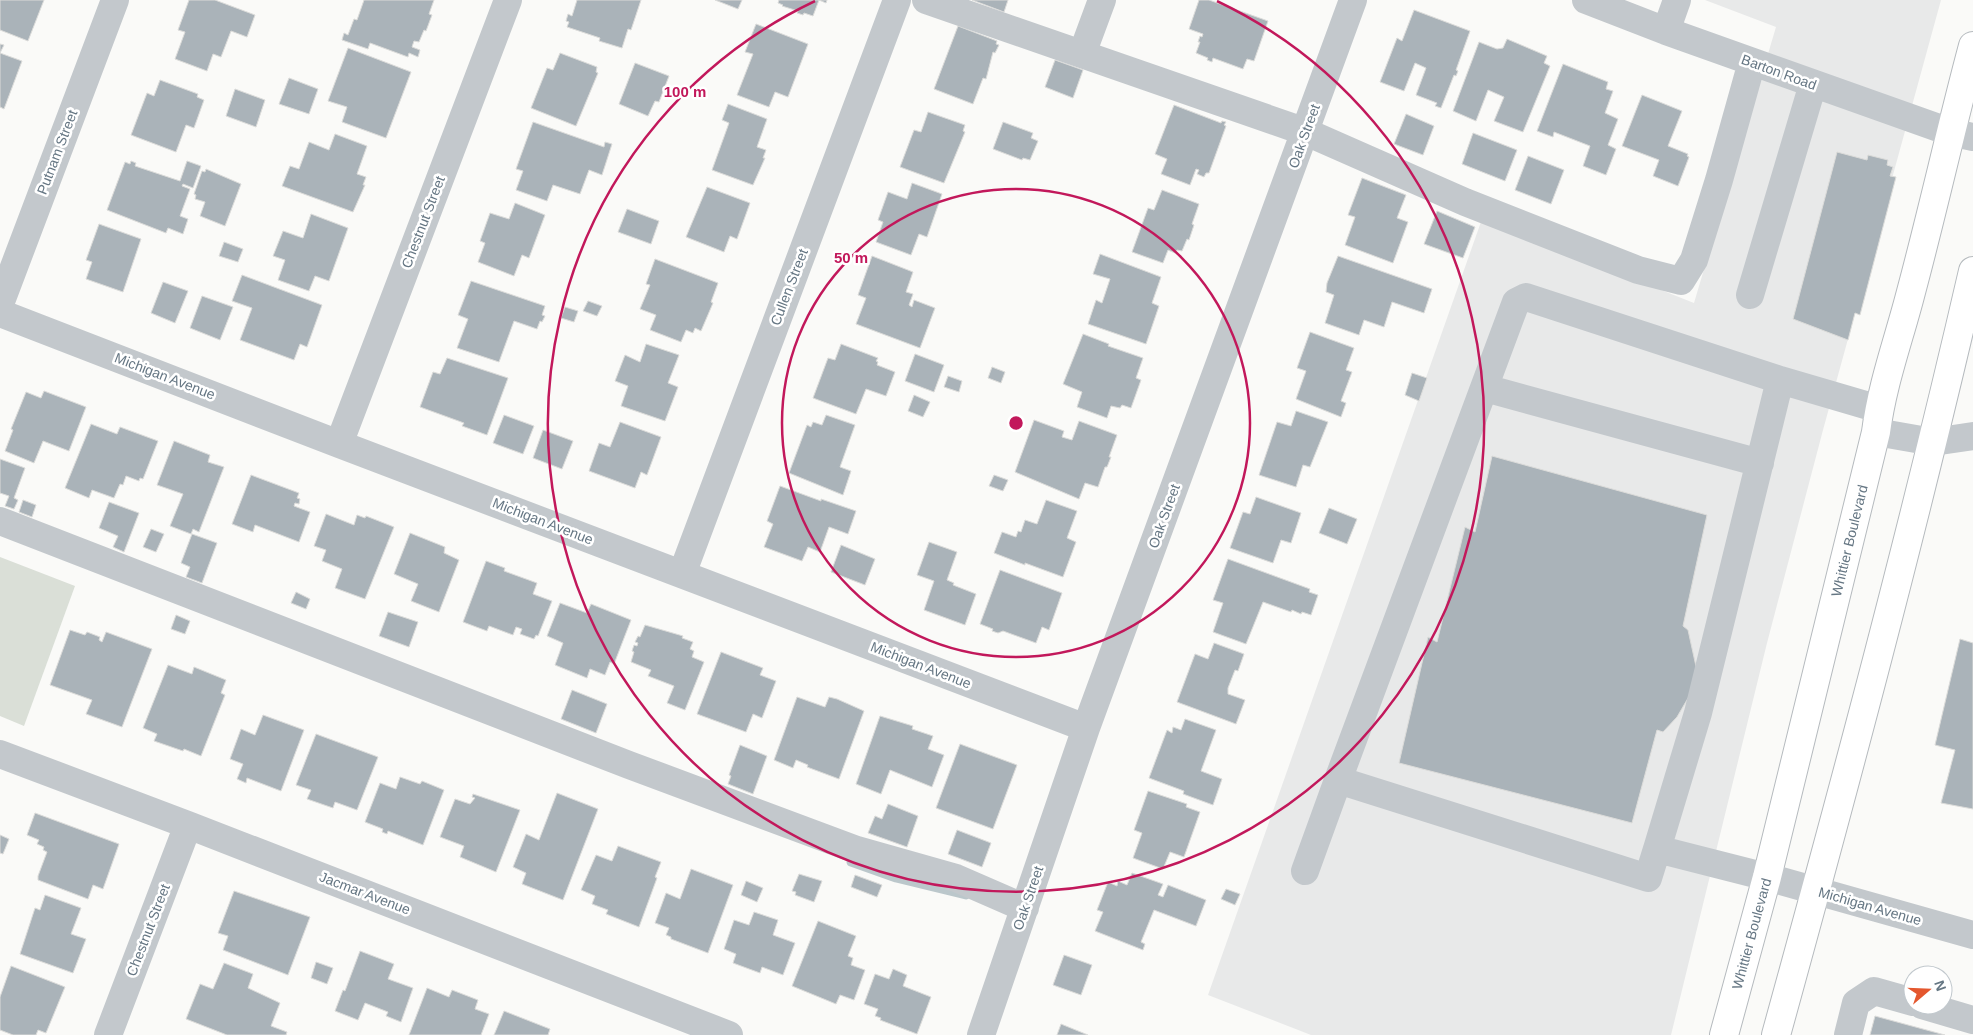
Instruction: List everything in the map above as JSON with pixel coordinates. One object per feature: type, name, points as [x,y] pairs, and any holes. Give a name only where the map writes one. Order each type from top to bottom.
[{"type":"main road","name":"Whittier Boulevard","points":[[1724,1035],[1768,877],[1877,420],[1912,292],[1961,135],[1973,46]]},
{"type":"main road","points":[[1776,1035],[1816,891],[1934,442],[1973,271]]},
{"type":"street","name":"Putnam Street","points":[[0,304],[115,0]]},
{"type":"street","name":"Chestnut Street","points":[[339,444],[508,0]]},
{"type":"street","name":"Cullen Street","points":[[682,574],[897,0]]},
{"type":"street","points":[[926,0],[1306,132],[1465,202],[1638,270],[1681,281],[1694,260],[1719,180],[1752,62]]},
{"type":"street","points":[[1082,54],[1102,0]]},
{"type":"street","name":"Oak Street","points":[[981,1035],[1086,728],[1354,0]]},
{"type":"street","name":"Barton Road","points":[[1586,0],[1813,84],[1961,135]]},
{"type":"street","points":[[1666,31],[1677,0]]},
{"type":"street","points":[[1750,295],[1813,84]]},
{"type":"street","points":[[1305,871],[1516,302],[1526,297],[1780,380],[1934,442],[1973,436]]},
{"type":"street","name":"Michigan Avenue","points":[[0,313],[1086,728]]},
{"type":"street","points":[[1338,780],[1648,878],[1698,713],[1780,380]]},
{"type":"street","points":[[1485,388],[1760,463]]},
{"type":"street","points":[[0,521],[629,765],[857,850],[956,878],[1025,908]]},
{"type":"street","name":"Jacmar Avenue","points":[[0,754],[729,1035]]},
{"type":"street","name":"Chestnut Street","points":[[108,1035],[188,825]]},
{"type":"street","name":"Michigan Avenue","points":[[1658,849],[1768,877],[1973,935]]},
{"type":"street","points":[[1848,1035],[1856,1003],[1874,991],[1903,999]]},
{"type":"street","points":[[1953,1014],[1973,1020]]},
{"type":"shaded area","points":[[1705,0],[1941,0],[1823,430],[1767,643],[1671,1035],[1311,1035],[1208,995],[1482,219],[1694,303],[1776,27]]},
{"type":"shaded area","points":[[0,557],[75,586],[24,726],[0,716]]},
{"type":"building","points":[[0,0],[44,0],[28,41],[0,30]]},
{"type":"building","points":[[189,0],[215,0],[255,15],[247,37],[231,31],[221,57],[213,54],[207,71],[175,59],[185,32],[178,30]]},
{"type":"building","points":[[364,0],[434,0],[429,14],[432,15],[426,31],[424,30],[419,42],[414,41],[412,47],[420,50],[418,57],[409,53],[408,57],[370,43],[368,49],[342,40],[344,33],[348,35],[354,19],[357,20]]},
{"type":"building","points":[[577,0],[641,0],[631,30],[628,29],[622,48],[599,41],[600,38],[567,27],[569,22],[566,21],[568,14],[572,16]]},
{"type":"building","points":[[715,0],[742,0],[738,9]]},
{"type":"building","points":[[779,0],[819,0],[813,16],[804,13],[803,15],[797,13],[798,11],[782,6],[778,3]]},
{"type":"building","points":[[972,0],[1008,0],[1004,12]]},
{"type":"building","points":[[1199,0],[1209,0],[1268,21],[1254,61],[1247,59],[1243,69],[1213,58],[1212,62],[1207,60],[1208,58],[1196,53],[1200,36],[1202,37],[1203,34],[1189,29]]},
{"type":"building","points":[[1414,10],[1470,31],[1456,70],[1458,71],[1456,76],[1454,75],[1441,108],[1435,106],[1437,103],[1416,95],[1426,68],[1415,63],[1404,91],[1380,82],[1397,38],[1402,41]]},
{"type":"building","points":[[756,24],[808,44],[788,97],[775,92],[769,107],[737,95],[753,54],[745,52]]},
{"type":"building","points":[[958,26],[997,41],[996,44],[999,45],[995,53],[993,52],[986,79],[983,78],[973,104],[934,89]]},
{"type":"building","points":[[1507,39],[1547,56],[1544,63],[1550,66],[1523,132],[1494,121],[1504,97],[1488,90],[1476,121],[1453,111],[1479,42],[1497,49],[1503,48]]},
{"type":"building","points":[[0,44],[4,45],[0,53]]},
{"type":"building","points":[[348,48],[411,72],[386,138],[342,122],[347,107],[328,101]]},
{"type":"building","points":[[0,53],[22,61],[4,109],[0,107]]},
{"type":"building","points":[[560,53],[597,67],[596,72],[598,73],[576,126],[531,108],[547,68],[553,70]]},
{"type":"building","points":[[1055,60],[1083,70],[1073,98],[1045,87]]},
{"type":"building","points":[[635,63],[669,76],[659,102],[655,101],[648,116],[619,104]]},
{"type":"building","points":[[1563,64],[1608,82],[1606,89],[1613,91],[1605,113],[1618,119],[1608,145],[1616,149],[1606,175],[1583,166],[1590,146],[1554,132],[1553,137],[1537,131]]},
{"type":"building","points":[[289,78],[318,89],[309,114],[279,104]]},
{"type":"building","points":[[160,80],[198,94],[197,97],[204,100],[194,128],[186,125],[176,152],[131,135],[147,93],[154,96]]},
{"type":"building","points":[[235,89],[265,100],[256,127],[226,116]]},
{"type":"building","points":[[1642,95],[1682,111],[1668,146],[1688,154],[1687,156],[1689,157],[1678,186],[1653,176],[1659,160],[1622,146]]},
{"type":"building","points":[[728,104],[767,119],[757,147],[766,150],[763,158],[765,158],[753,185],[712,170],[729,123],[722,120]]},
{"type":"building","points":[[1174,105],[1221,123],[1222,121],[1226,122],[1209,173],[1206,173],[1204,177],[1197,174],[1199,170],[1196,169],[1190,185],[1161,174],[1167,159],[1155,154]]},
{"type":"building","points":[[928,112],[965,125],[963,131],[965,132],[944,183],[900,167],[914,130],[921,132]]},
{"type":"building","points":[[1406,114],[1434,126],[1423,155],[1394,144]]},
{"type":"building","points":[[533,122],[604,147],[605,142],[612,144],[602,175],[589,170],[580,194],[553,185],[547,201],[516,190],[523,171],[516,169]]},
{"type":"building","points":[[1003,122],[1033,133],[1031,138],[1038,141],[1030,160],[1023,158],[1022,160],[993,149]]},
{"type":"building","points":[[1473,133],[1517,150],[1505,181],[1462,164]]},
{"type":"building","points":[[335,134],[367,146],[357,174],[366,177],[363,185],[365,185],[353,212],[282,186],[290,166],[299,169],[309,142],[329,150]]},
{"type":"building","points":[[1837,152],[1867,160],[1868,155],[1888,160],[1887,165],[1893,167],[1890,176],[1896,177],[1860,315],[1855,313],[1848,340],[1793,319]]},
{"type":"building","points":[[1528,156],[1564,170],[1551,204],[1515,190]]},
{"type":"building","points":[[131,161],[136,163],[135,166],[180,181],[187,161],[201,166],[193,188],[183,184],[182,186],[190,189],[180,216],[188,219],[183,234],[168,228],[166,233],[107,210],[125,162],[130,164]]},
{"type":"building","points":[[206,169],[241,184],[225,226],[200,216],[205,202],[195,199],[196,195],[194,194],[202,171],[205,172]]},
{"type":"building","points":[[1362,178],[1406,195],[1397,218],[1408,222],[1393,263],[1345,245],[1355,217],[1348,215]]},
{"type":"building","points":[[912,183],[942,194],[927,237],[919,234],[911,255],[876,242],[883,222],[878,220],[888,192],[907,199]]},
{"type":"building","points":[[707,187],[750,203],[737,239],[730,236],[724,252],[686,237]]},
{"type":"building","points":[[1162,190],[1199,204],[1189,240],[1187,239],[1182,251],[1177,250],[1175,253],[1168,250],[1163,263],[1132,252],[1148,208],[1154,210]]},
{"type":"building","points":[[515,203],[545,215],[529,258],[522,255],[514,276],[478,262],[485,243],[480,241],[490,213],[509,219]]},
{"type":"building","points":[[627,209],[659,221],[651,244],[618,232]]},
{"type":"building","points":[[1437,211],[1475,227],[1463,258],[1424,244]]},
{"type":"building","points":[[311,214],[348,228],[329,281],[315,276],[309,291],[278,280],[285,260],[273,256],[283,231],[303,238]]},
{"type":"building","points":[[99,224],[141,239],[123,292],[86,279],[92,262],[86,260]]},
{"type":"building","points":[[224,242],[243,249],[238,262],[219,256]]},
{"type":"building","points":[[1100,254],[1161,277],[1152,303],[1159,306],[1146,344],[1088,324],[1096,300],[1102,303],[1110,279],[1093,274]]},
{"type":"building","points":[[872,256],[913,272],[906,292],[913,294],[909,305],[912,307],[914,300],[935,308],[920,348],[856,324],[866,298],[858,295]]},
{"type":"building","points":[[1338,256],[1432,289],[1424,313],[1392,302],[1384,327],[1364,320],[1359,335],[1325,323],[1334,295],[1326,292],[1327,283]]},
{"type":"building","points":[[655,259],[718,283],[711,302],[713,303],[701,331],[695,328],[693,333],[686,330],[681,342],[650,330],[656,315],[640,309],[650,285],[646,284]]},
{"type":"building","points":[[242,275],[322,305],[307,347],[300,344],[294,360],[240,340],[252,308],[232,301]]},
{"type":"building","points":[[471,281],[545,306],[542,315],[545,316],[542,322],[540,321],[537,329],[514,321],[499,362],[457,348],[468,319],[458,315]]},
{"type":"building","points":[[163,282],[188,291],[175,323],[151,313]]},
{"type":"building","points":[[202,296],[233,307],[220,340],[190,328]]},
{"type":"building","points":[[588,301],[602,306],[597,316],[583,311]]},
{"type":"building","points":[[565,307],[578,311],[574,322],[561,318]]},
{"type":"building","points":[[1310,332],[1354,348],[1346,370],[1352,372],[1341,401],[1346,403],[1341,417],[1296,399],[1306,371],[1297,368]]},
{"type":"building","points":[[1083,334],[1109,344],[1108,346],[1143,358],[1136,378],[1141,380],[1131,408],[1122,405],[1120,408],[1111,406],[1107,418],[1077,407],[1082,392],[1063,384]]},
{"type":"building","points":[[646,344],[679,355],[668,383],[678,387],[665,421],[621,406],[628,386],[615,381],[625,355],[640,362]]},
{"type":"building","points":[[841,344],[878,358],[876,361],[878,362],[877,365],[895,372],[886,396],[866,389],[856,414],[813,398],[828,358],[835,360]]},
{"type":"building","points":[[915,354],[944,365],[934,392],[905,381]]},
{"type":"building","points":[[447,358],[508,378],[487,435],[462,426],[464,423],[420,407],[433,372],[440,374]]},
{"type":"building","points":[[992,367],[1005,372],[1001,383],[988,378]]},
{"type":"building","points":[[1412,373],[1427,378],[1419,401],[1405,395]]},
{"type":"building","points":[[948,376],[962,381],[959,392],[944,387]]},
{"type":"building","points":[[44,391],[86,407],[69,451],[43,441],[34,463],[5,451],[13,430],[11,429],[26,392],[41,398]]},
{"type":"building","points":[[914,395],[930,402],[923,417],[908,411]]},
{"type":"building","points":[[1296,411],[1328,422],[1310,467],[1303,465],[1296,487],[1259,475],[1277,422],[1291,426]]},
{"type":"building","points":[[504,415],[534,426],[523,454],[493,443]]},
{"type":"building","points":[[826,415],[855,425],[840,467],[851,471],[843,495],[789,473],[807,425],[811,427],[813,422],[822,425]]},
{"type":"building","points":[[1034,420],[1064,431],[1062,437],[1072,440],[1079,421],[1117,435],[1109,457],[1111,457],[1107,467],[1105,467],[1098,487],[1085,483],[1079,499],[1015,472]]},
{"type":"building","points":[[620,422],[661,437],[647,475],[641,472],[635,488],[589,471],[599,443],[610,447]]},
{"type":"building","points":[[91,424],[117,434],[120,427],[158,441],[143,479],[140,478],[139,481],[126,476],[123,485],[120,484],[114,498],[92,490],[89,498],[65,488]]},
{"type":"building","points":[[543,430],[573,441],[562,469],[533,458]]},
{"type":"building","points":[[174,441],[210,455],[208,462],[224,467],[199,532],[193,529],[191,534],[170,526],[183,494],[157,485]]},
{"type":"building","points":[[1492,456],[1707,515],[1683,626],[1688,630],[1697,671],[1691,693],[1677,717],[1663,732],[1657,730],[1632,823],[1399,763],[1428,637],[1437,642],[1465,527],[1475,532]]},
{"type":"building","points":[[0,459],[25,468],[14,498],[18,500],[14,509],[5,506],[9,496],[0,493]]},
{"type":"building","points":[[251,475],[299,493],[297,498],[300,499],[299,504],[295,503],[294,506],[310,512],[299,542],[255,525],[253,532],[232,524]]},
{"type":"building","points":[[994,475],[1008,480],[1003,491],[989,486]]},
{"type":"building","points":[[780,486],[856,511],[848,534],[829,527],[820,552],[808,547],[802,561],[764,547],[773,524],[767,521]]},
{"type":"building","points":[[1256,497],[1301,513],[1291,543],[1281,540],[1273,563],[1230,548],[1243,512],[1250,514]]},
{"type":"building","points":[[23,500],[36,505],[32,517],[19,512]]},
{"type":"building","points":[[1046,500],[1077,511],[1067,538],[1076,542],[1063,577],[994,553],[1002,532],[1016,537],[1018,531],[1021,532],[1025,520],[1037,524]]},
{"type":"building","points":[[109,502],[139,513],[124,552],[113,547],[118,536],[99,528]]},
{"type":"building","points":[[1329,508],[1357,519],[1347,544],[1319,533]]},
{"type":"building","points":[[326,514],[354,525],[357,515],[365,518],[366,516],[394,527],[365,599],[335,588],[342,569],[322,561],[326,550],[314,546]]},
{"type":"building","points":[[151,529],[164,534],[156,552],[143,547]]},
{"type":"building","points":[[410,533],[445,547],[444,553],[459,560],[439,612],[411,601],[418,584],[394,574]]},
{"type":"building","points":[[192,534],[217,543],[202,583],[186,577],[190,567],[181,563]]},
{"type":"building","points":[[929,542],[957,552],[947,580],[954,583],[953,585],[976,594],[965,625],[924,610],[934,581],[917,575]]},
{"type":"building","points":[[841,545],[875,559],[865,585],[831,572]]},
{"type":"building","points":[[1228,559],[1310,589],[1309,592],[1318,595],[1311,615],[1302,612],[1301,614],[1292,610],[1291,612],[1263,602],[1246,644],[1213,632],[1223,603],[1213,600]]},
{"type":"building","points":[[486,561],[505,568],[504,571],[537,583],[533,594],[552,601],[538,636],[536,635],[534,639],[520,634],[522,629],[516,627],[513,635],[489,626],[487,631],[463,622]]},
{"type":"building","points":[[1000,570],[1062,593],[1049,630],[1042,627],[1036,643],[1003,631],[998,633],[992,631],[993,629],[980,624]]},
{"type":"building","points":[[296,592],[310,599],[306,609],[291,603]]},
{"type":"building","points":[[560,603],[587,613],[591,604],[631,620],[614,664],[610,662],[605,675],[590,669],[587,678],[555,665],[563,643],[547,636]]},
{"type":"building","points":[[388,612],[418,622],[409,647],[379,636]]},
{"type":"building","points":[[176,615],[190,621],[185,634],[171,629]]},
{"type":"building","points":[[645,625],[683,636],[682,638],[693,642],[690,649],[694,651],[692,657],[704,662],[685,710],[667,703],[674,686],[648,676],[651,670],[631,662],[634,645],[637,646],[638,643],[635,642],[638,636],[640,637]]},
{"type":"building","points":[[70,630],[85,635],[87,632],[100,637],[99,640],[102,642],[106,632],[152,649],[122,727],[86,714],[92,700],[50,685]]},
{"type":"building","points":[[1960,639],[1973,643],[1973,809],[1941,803],[1955,750],[1935,745]]},
{"type":"building","points":[[1214,643],[1244,654],[1238,671],[1235,670],[1228,688],[1228,694],[1245,700],[1236,724],[1177,702],[1195,654],[1208,659]]},
{"type":"building","points":[[721,652],[763,668],[760,675],[776,681],[762,718],[753,714],[746,732],[697,714]]},
{"type":"building","points":[[168,665],[192,674],[194,667],[226,680],[221,693],[225,695],[201,756],[154,741],[157,734],[143,728]]},
{"type":"building","points":[[572,690],[607,704],[596,733],[561,719]]},
{"type":"building","points":[[797,697],[825,707],[829,697],[864,711],[839,779],[807,767],[808,765],[796,760],[793,768],[774,760]]},
{"type":"building","points":[[263,715],[304,730],[281,791],[247,778],[246,783],[237,779],[243,764],[230,759],[241,729],[255,735]]},
{"type":"building","points":[[880,716],[913,726],[912,729],[933,736],[928,749],[944,755],[932,787],[890,770],[881,794],[856,784]]},
{"type":"building","points":[[1185,719],[1216,730],[1201,771],[1222,779],[1213,805],[1183,794],[1184,791],[1149,778],[1167,730],[1172,733],[1173,727],[1181,730]]},
{"type":"building","points":[[316,734],[378,757],[357,810],[335,802],[333,808],[307,799],[311,790],[296,785]]},
{"type":"building","points":[[960,744],[1017,765],[993,829],[936,808]]},
{"type":"building","points":[[740,745],[767,756],[753,794],[728,784],[731,776],[729,775]]},
{"type":"building","points":[[400,777],[420,784],[422,781],[444,790],[423,845],[388,831],[387,834],[382,832],[383,829],[365,822],[380,783],[396,789]]},
{"type":"building","points":[[1148,791],[1187,804],[1186,807],[1200,812],[1184,857],[1170,852],[1163,869],[1133,858],[1142,833],[1134,830]]},
{"type":"building","points":[[557,793],[598,809],[563,900],[522,884],[526,873],[513,867],[526,834],[539,840]]},
{"type":"building","points":[[473,794],[520,810],[496,872],[460,857],[464,846],[440,837],[455,799],[470,804],[475,798],[472,797]]},
{"type":"building","points":[[888,804],[918,816],[907,847],[868,833],[875,816],[882,819]]},
{"type":"building","points":[[35,813],[119,844],[103,889],[93,885],[88,899],[38,880],[47,852],[43,850],[44,847],[37,844],[39,840],[27,835]]},
{"type":"building","points":[[957,830],[991,843],[982,867],[948,854]]},
{"type":"building","points":[[0,835],[9,839],[3,854],[0,853]]},
{"type":"building","points":[[618,846],[661,862],[639,927],[606,914],[608,910],[592,904],[595,896],[581,890],[596,855],[612,861]]},
{"type":"building","points":[[691,869],[733,885],[708,953],[671,939],[671,937],[666,935],[669,928],[655,923],[666,893],[680,899]]},
{"type":"building","points":[[1132,873],[1163,884],[1158,895],[1163,897],[1168,885],[1206,900],[1196,926],[1154,910],[1141,942],[1145,944],[1143,950],[1095,931],[1103,912],[1097,910],[1108,882],[1117,886],[1118,881],[1127,885]]},
{"type":"building","points":[[799,874],[822,881],[814,902],[795,895],[796,892],[792,891]]},
{"type":"building","points":[[855,875],[882,885],[877,897],[851,887]]},
{"type":"building","points":[[746,881],[763,888],[757,902],[741,895]]},
{"type":"building","points":[[1226,889],[1240,894],[1235,905],[1221,899]]},
{"type":"building","points":[[234,891],[310,917],[288,975],[223,950],[228,936],[218,933]]},
{"type":"building","points":[[45,895],[81,908],[71,934],[86,939],[73,973],[20,954],[35,908],[40,910]]},
{"type":"building","points":[[754,912],[778,920],[773,935],[795,943],[783,975],[762,967],[760,973],[733,963],[736,954],[724,949],[734,920],[749,925]]},
{"type":"building","points":[[818,921],[856,936],[848,956],[853,958],[851,965],[865,970],[854,1000],[840,995],[836,1004],[792,986]]},
{"type":"building","points":[[360,951],[394,964],[388,979],[413,988],[401,1022],[386,1016],[388,1012],[365,1003],[358,1020],[335,1011],[343,990],[345,991]]},
{"type":"building","points":[[1064,955],[1092,965],[1081,995],[1053,985]]},
{"type":"building","points":[[316,962],[333,968],[327,984],[311,978]]},
{"type":"building","points":[[224,963],[253,974],[248,988],[280,1003],[271,1026],[287,1032],[286,1035],[227,1035],[186,1019],[200,984],[213,989]]},
{"type":"building","points":[[11,966],[65,987],[46,1033],[38,1030],[36,1035],[13,1035],[0,1030],[0,997]]},
{"type":"building","points":[[893,969],[907,975],[903,986],[931,997],[917,1034],[880,1020],[881,1018],[875,1016],[878,1009],[864,1004],[875,974],[889,979]]},
{"type":"building","points":[[427,988],[449,997],[452,990],[478,1000],[475,1009],[489,1014],[481,1035],[409,1035]]},
{"type":"building","points":[[504,1011],[550,1029],[548,1035],[494,1035]]},
{"type":"building","points":[[1875,1016],[1945,1035],[1870,1035]]},
{"type":"building","points":[[1061,1024],[1088,1035],[1057,1035]]},
{"type":"waterway","points":[[851,862],[896,878],[966,895]]}]
